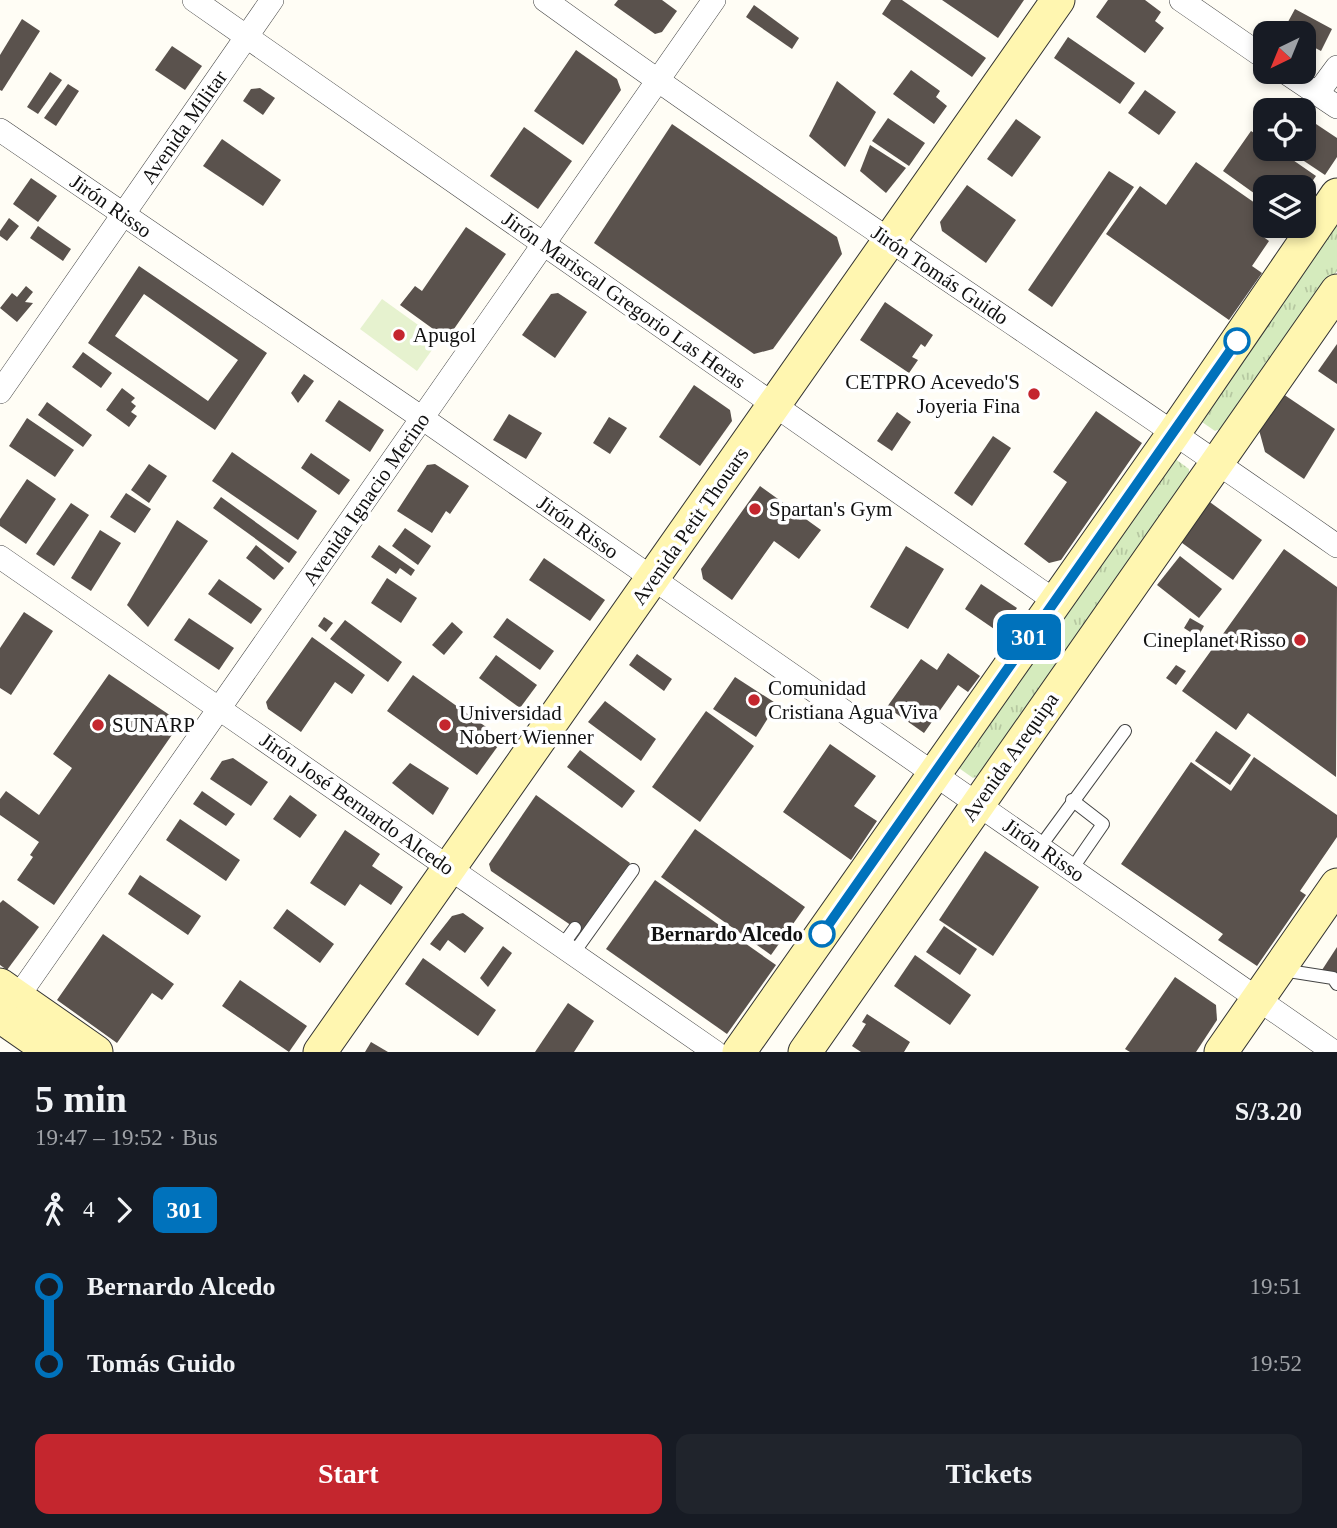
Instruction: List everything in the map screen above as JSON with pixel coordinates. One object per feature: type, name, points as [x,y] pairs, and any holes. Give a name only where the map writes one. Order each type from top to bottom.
[{"type":"main road","name":"Avenida Petit Thouars","points":[[320,1052],[1058,0]]},
{"type":"main road","points":[[739,1052],[1174,433],[1337,195]]},
{"type":"main road","name":"Avenida Arequipa","points":[[805,1052],[1337,291]]},
{"type":"main road","points":[[1221,1052],[1331,899]]},
{"type":"main road","points":[[6,1000],[52,1052]]},
{"type":"main road","points":[[6,1000],[96,1052]]},
{"type":"street","name":"Jirón Mariscal Gregorio Las Heras","points":[[194,0],[1055,601]]},
{"type":"street","name":"Avenida Militar","points":[[0,393],[272,0]]},
{"type":"street","name":"Jirón Tomás Guido","points":[[545,0],[1337,547]]},
{"type":"street","name":"Avenida Ignacio Merino","points":[[6,1000],[219,709],[714,0]]},
{"type":"street","points":[[1181,0],[1253,50]]},
{"type":"street","points":[[1317,94],[1337,67]]},
{"type":"street","points":[[1302,84],[1337,107]]},
{"type":"street","name":"Jirón Risso","points":[[0,130],[422,418],[1334,1052]]},
{"type":"street","name":"Jirón José Bernardo Alcedo","points":[[0,557],[450,869],[570,943],[715,1052]]},
{"type":"lane","points":[[1040,847],[1125,731]]},
{"type":"lane","points":[[1072,800],[1103,824],[1072,869]]},
{"type":"lane","points":[[570,943],[633,870]]},
{"type":"lane","points":[[1278,970],[1333,978],[1337,984]]},
{"type":"green space","points":[[1337,212],[1337,271],[1228,426],[1215,431],[1202,422],[1203,407]]},
{"type":"green space","name":"Apugol","points":[[382,299],[439,340],[417,371],[360,329]]},
{"type":"green space","points":[[1174,458],[1189,469],[1189,479],[985,773],[973,778],[956,766]]},
{"type":"building","points":[[618,0],[662,0],[677,11],[662,32],[655,34],[614,5]]},
{"type":"building","points":[[891,0],[902,0],[986,58],[972,77],[882,14]]},
{"type":"building","points":[[942,0],[1024,0],[998,38]]},
{"type":"building","points":[[1108,0],[1145,0],[1161,12],[1155,21],[1164,28],[1145,53],[1096,17]]},
{"type":"building","points":[[754,5],[799,38],[792,49],[746,17]]},
{"type":"building","points":[[1295,9],[1332,29],[1321,51],[1316,48],[1316,21],[1288,21]]},
{"type":"building","points":[[22,19],[40,31],[2,91],[0,55]]},
{"type":"building","points":[[1068,37],[1135,83],[1120,104],[1054,58]]},
{"type":"building","points":[[172,46],[202,66],[185,90],[155,70]]},
{"type":"building","points":[[576,50],[617,79],[621,90],[583,145],[534,111]]},
{"type":"building","points":[[911,70],[940,91],[936,97],[947,106],[934,124],[893,94]]},
{"type":"building","points":[[50,72],[62,80],[38,114],[27,107]]},
{"type":"building","points":[[837,81],[876,112],[845,167],[809,136]]},
{"type":"building","points":[[68,84],[79,91],[56,126],[44,118]]},
{"type":"building","points":[[260,88],[275,98],[263,115],[243,101],[251,89]]},
{"type":"building","points":[[1145,90],[1176,112],[1159,135],[1128,113]]},
{"type":"building","points":[[888,118],[925,143],[909,166],[872,141]]},
{"type":"building","points":[[1016,119],[1041,137],[1012,177],[987,159]]},
{"type":"building","points":[[672,124],[837,237],[842,254],[773,349],[754,354],[594,243]]},
{"type":"building","points":[[1316,124],[1337,138],[1337,157],[1325,175],[1304,161],[1316,161]]},
{"type":"building","points":[[524,127],[572,161],[538,209],[490,176]]},
{"type":"building","points":[[1251,131],[1253,161],[1294,161],[1315,175],[1253,175],[1253,192],[1223,171]]},
{"type":"building","points":[[222,139],[281,180],[263,206],[203,166]]},
{"type":"building","points":[[870,145],[906,168],[886,193],[860,171]]},
{"type":"building","points":[[1196,162],[1253,202],[1253,238],[1265,238],[1269,241],[1252,266],[1262,273],[1229,320],[1106,234],[1140,186],[1166,205]]},
{"type":"building","points":[[1109,171],[1134,187],[1052,307],[1028,290]]},
{"type":"building","points":[[31,178],[57,196],[38,222],[13,204]]},
{"type":"building","points":[[967,185],[1016,220],[986,263],[942,231],[940,222]]},
{"type":"building","points":[[9,218],[19,226],[7,241],[0,236],[0,231]]},
{"type":"building","points":[[38,226],[71,249],[63,261],[30,238]]},
{"type":"building","points":[[466,227],[506,254],[447,339],[400,305],[415,286],[422,291]]},
{"type":"building","points":[[139,266],[267,353],[215,430],[88,343]],"holes":[[[144,294],[238,360],[208,401],[115,336]]]},
{"type":"building","points":[[26,286],[33,292],[25,302],[33,303],[17,322],[0,308],[12,293],[17,297]]},
{"type":"building","points":[[558,293],[587,312],[555,358],[522,335],[551,294]]},
{"type":"building","points":[[885,302],[933,335],[925,347],[921,344],[912,357],[918,360],[909,373],[860,340]]},
{"type":"building","points":[[1337,344],[1337,384],[1318,371]]},
{"type":"building","points":[[83,352],[112,373],[101,388],[72,367]]},
{"type":"building","points":[[304,374],[314,381],[298,403],[291,393]]},
{"type":"building","points":[[694,385],[730,410],[732,421],[700,466],[659,437]]},
{"type":"building","points":[[122,388],[135,398],[131,402],[136,406],[131,412],[137,416],[129,427],[106,410]]},
{"type":"building","points":[[1283,394],[1335,429],[1304,479],[1265,452],[1259,430]]},
{"type":"building","points":[[339,400],[384,430],[370,452],[325,421]]},
{"type":"building","points":[[47,402],[92,435],[83,447],[38,415]]},
{"type":"building","points":[[1096,411],[1142,443],[1061,560],[1049,563],[1024,544],[1067,482],[1053,472]]},
{"type":"building","points":[[897,412],[911,422],[892,451],[877,441]]},
{"type":"building","points":[[509,414],[542,433],[526,459],[493,440]]},
{"type":"building","points":[[609,417],[627,428],[610,454],[593,443]]},
{"type":"building","points":[[27,418],[74,450],[55,477],[9,446]]},
{"type":"building","points":[[993,436],[1011,448],[972,506],[954,493]]},
{"type":"building","points":[[232,452],[317,511],[298,540],[212,481]]},
{"type":"building","points":[[311,453],[350,480],[339,495],[301,468]]},
{"type":"building","points":[[149,464],[167,476],[149,503],[131,490]]},
{"type":"building","points":[[435,464],[469,486],[450,514],[446,511],[432,533],[397,511],[427,465]]},
{"type":"building","points":[[27,479],[56,499],[26,544],[0,526],[0,519]]},
{"type":"building","points":[[760,486],[821,530],[799,559],[774,541],[732,600],[703,579],[701,569]]},
{"type":"building","points":[[126,493],[151,509],[135,533],[110,517]]},
{"type":"building","points":[[221,497],[297,552],[289,563],[213,508]]},
{"type":"building","points":[[1207,500],[1262,540],[1233,580],[1178,540]]},
{"type":"building","points":[[71,503],[89,515],[54,566],[36,554]]},
{"type":"building","points":[[177,520],[208,541],[148,627],[127,605]]},
{"type":"building","points":[[405,528],[431,546],[418,565],[392,546]]},
{"type":"building","points":[[100,530],[121,543],[91,591],[71,578]]},
{"type":"building","points":[[256,545],[284,568],[274,580],[246,558]]},
{"type":"building","points":[[379,545],[415,570],[411,576],[400,568],[396,574],[371,557]]},
{"type":"building","points":[[906,546],[944,569],[908,629],[870,607]]},
{"type":"building","points":[[1284,549],[1337,587],[1336,777],[1248,713],[1236,730],[1182,691]]},
{"type":"building","points":[[1180,556],[1222,589],[1199,618],[1157,585]]},
{"type":"building","points":[[544,558],[605,600],[590,621],[529,580]]},
{"type":"building","points":[[387,578],[417,598],[401,623],[371,603]]},
{"type":"building","points":[[219,579],[262,609],[251,624],[208,594]]},
{"type":"building","points":[[981,584],[1017,608],[1000,633],[965,609]]},
{"type":"building","points":[[24,612],[53,631],[11,695],[0,688],[0,648]]},
{"type":"building","points":[[324,617],[333,623],[326,632],[318,626]]},
{"type":"building","points":[[189,618],[234,648],[219,670],[174,640]]},
{"type":"building","points":[[507,618],[554,651],[540,670],[493,637]]},
{"type":"building","points":[[1190,618],[1204,626],[1198,637],[1184,628]]},
{"type":"building","points":[[345,620],[402,662],[388,682],[330,639]]},
{"type":"building","points":[[452,622],[463,632],[444,655],[432,645]]},
{"type":"building","points":[[312,637],[365,675],[352,694],[335,682],[301,732],[268,709],[266,702]]},
{"type":"building","points":[[948,653],[980,676],[968,692],[958,685],[924,733],[887,707],[921,659],[937,670]]},
{"type":"building","points":[[637,654],[672,679],[664,691],[629,665]]},
{"type":"building","points":[[496,655],[537,685],[520,708],[479,678]]},
{"type":"building","points":[[1176,665],[1186,671],[1176,685],[1166,678]]},
{"type":"building","points":[[109,674],[174,718],[176,729],[54,905],[17,880],[33,857],[30,855],[39,842],[0,815],[0,799],[6,791],[39,815],[72,768],[53,754]]},
{"type":"building","name":"Universidad Nobert Wienner","points":[[413,675],[503,739],[477,775],[387,711]]},
{"type":"building","points":[[735,677],[777,704],[756,737],[713,709]]},
{"type":"building","points":[[605,701],[656,739],[641,761],[588,722]]},
{"type":"building","points":[[706,711],[754,746],[700,822],[652,787]]},
{"type":"building","points":[[1216,731],[1251,755],[1230,785],[1195,761]]},
{"type":"building","points":[[830,744],[876,776],[854,806],[877,821],[851,860],[783,812]]},
{"type":"building","points":[[580,750],[635,791],[622,808],[567,767]]},
{"type":"building","points":[[1254,757],[1337,815],[1337,837],[1300,891],[1306,895],[1257,966],[1218,940],[1223,934],[1121,864],[1191,762],[1231,791]]},
{"type":"building","points":[[233,758],[268,782],[251,806],[210,779],[222,761]]},
{"type":"building","points":[[410,763],[449,788],[433,815],[392,783]]},
{"type":"building","points":[[202,791],[235,814],[226,826],[193,804]]},
{"type":"building","points":[[290,795],[317,815],[300,838],[273,819]]},
{"type":"building","points":[[536,795],[630,863],[581,932],[491,871],[489,864]]},
{"type":"building","points":[[180,819],[240,860],[226,881],[166,840]]},
{"type":"building","points":[[695,829],[805,907],[771,955],[661,877]]},
{"type":"building","points":[[345,830],[380,854],[372,866],[403,887],[391,905],[360,884],[345,906],[310,883]]},
{"type":"building","points":[[985,851],[1039,887],[993,956],[939,920]]},
{"type":"building","points":[[140,875],[201,916],[188,935],[128,894]]},
{"type":"building","points":[[655,880],[776,965],[727,1034],[606,949]]},
{"type":"building","points":[[3,900],[39,927],[7,970],[0,965],[0,903]]},
{"type":"building","points":[[287,909],[334,944],[320,963],[273,928]]},
{"type":"building","points":[[463,913],[484,928],[465,953],[448,940],[440,951],[430,944],[452,916]]},
{"type":"building","points":[[944,926],[977,949],[960,975],[926,952]]},
{"type":"building","points":[[103,934],[174,984],[162,1000],[152,993],[117,1043],[57,1000]]},
{"type":"building","points":[[503,946],[512,953],[488,987],[480,978]]},
{"type":"building","points":[[1337,947],[1337,981],[1322,970]]},
{"type":"building","points":[[915,955],[971,995],[950,1025],[894,986]]},
{"type":"building","points":[[423,958],[496,1010],[478,1036],[405,984]]},
{"type":"building","points":[[1175,977],[1216,1005],[1217,1020],[1196,1052],[1130,1052],[1125,1049]]},
{"type":"building","points":[[240,980],[307,1026],[289,1052],[222,1006]]},
{"type":"building","points":[[568,1003],[594,1021],[574,1052],[535,1052]]},
{"type":"building","points":[[867,1014],[910,1042],[904,1052],[861,1052],[852,1046],[866,1024],[862,1022]]},
{"type":"building","points":[[371,1042],[388,1052],[365,1052]]},
{"type":"bus line","name":"301","points":[[822,934],[1237,341]]},
{"type":"place","name":"Apugol","points":[[399,335]]},
{"type":"place","name":"CETPRO Acevedo'S Joyeria Fina","points":[[1034,394]]},
{"type":"place","name":"Spartan's Gym","points":[[755,509]]},
{"type":"place","name":"Cineplanet Risso","points":[[1300,640]]},
{"type":"place","name":"Comunidad Cristiana Agua Viva","points":[[754,700]]},
{"type":"place","name":"SUNARP","points":[[98,725]]},
{"type":"place","name":"Universidad Nobert Wienner","points":[[445,725]]},
{"type":"place","name":"Bernardo Alcedo","points":[[822,934]]}]
